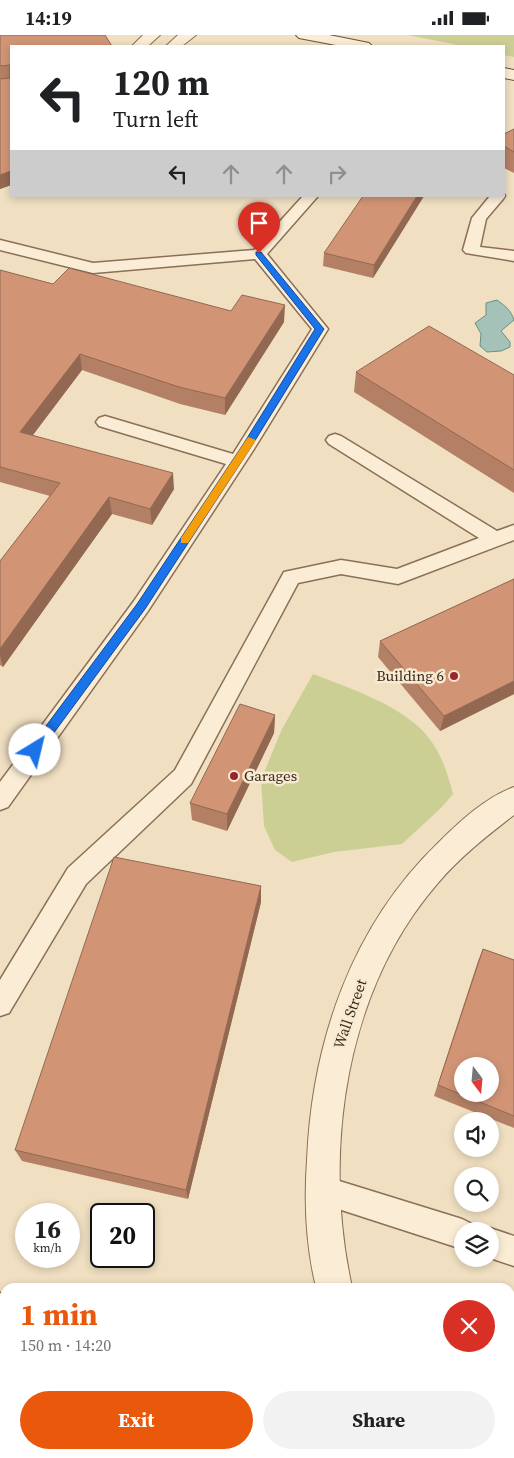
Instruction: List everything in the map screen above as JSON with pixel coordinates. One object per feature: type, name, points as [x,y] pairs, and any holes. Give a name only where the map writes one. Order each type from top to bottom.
[{"type":"street","points":[[174,45],[188,35]]},
{"type":"street","points":[[304,35],[356,45]]},
{"type":"street","name":"Wall Street","points":[[333,1283],[325,1226],[323,1148],[328,1091],[339,1038],[355,991],[399,908],[426,873],[456,841],[489,815],[514,799]]},
{"type":"lane","points":[[0,245],[92,268],[259,253],[310,197]]},
{"type":"lane","points":[[497,197],[479,218],[471,250],[514,256]]},
{"type":"lane","points":[[0,800],[141,606],[237,461],[320,329],[259,253]]},
{"type":"lane","points":[[105,422],[237,461]]},
{"type":"lane","points":[[335,439],[504,535]]},
{"type":"lane","points":[[0,1004],[77,876],[183,777],[291,577],[341,567],[398,577],[504,535]]},
{"type":"lane","points":[[324,1190],[454,1232]]},
{"type":"lane","points":[[499,1246],[514,1251]]},
{"type":"green space","points":[[408,35],[514,35],[514,57],[505,55],[505,45],[458,45]]},
{"type":"green space","points":[[313,674],[370,697],[398,711],[421,729],[433,743],[445,768],[453,794],[441,808],[402,844],[334,852],[292,862],[275,850],[264,826],[261,780],[282,729]]},
{"type":"water","points":[[497,300],[505,306],[514,320],[501,331],[510,342],[510,347],[501,351],[487,352],[480,346],[481,334],[475,323],[486,315],[486,303]]},
{"type":"building","points":[[0,35],[105,35],[111,45],[10,45],[10,65],[0,66]]},
{"type":"building","points":[[10,78],[10,171],[0,175],[0,79]]},
{"type":"building","points":[[514,129],[514,152],[505,147],[505,134]]},
{"type":"building","points":[[362,197],[416,197],[374,265],[324,253]]},
{"type":"building","points":[[69,268],[231,311],[242,295],[285,305],[225,398],[179,387],[80,354],[20,432],[173,473],[150,509],[109,497],[0,649],[0,561],[60,483],[0,467],[0,270],[53,284]]},
{"type":"building","points":[[429,326],[514,375],[514,470],[356,372]]},
{"type":"building","name":"Building 6","points":[[514,579],[514,681],[444,716],[380,641]]},
{"type":"building","name":"Garages","points":[[240,704],[275,715],[227,814],[190,803]]},
{"type":"building","points":[[114,857],[261,886],[186,1190],[15,1150]]},
{"type":"building","points":[[483,949],[514,960],[514,1116],[482,1103],[499,1103],[499,1057],[454,1057],[454,1092],[438,1085]]},
{"type":"slow traffic","points":[[184,541],[251,440]]},
{"type":"place","name":"Building 6","points":[[454,676]]},
{"type":"place","name":"Garages","points":[[234,776]]},
{"type":"route","points":[[35,750],[141,606],[248,445],[320,329],[259,253]]}]
